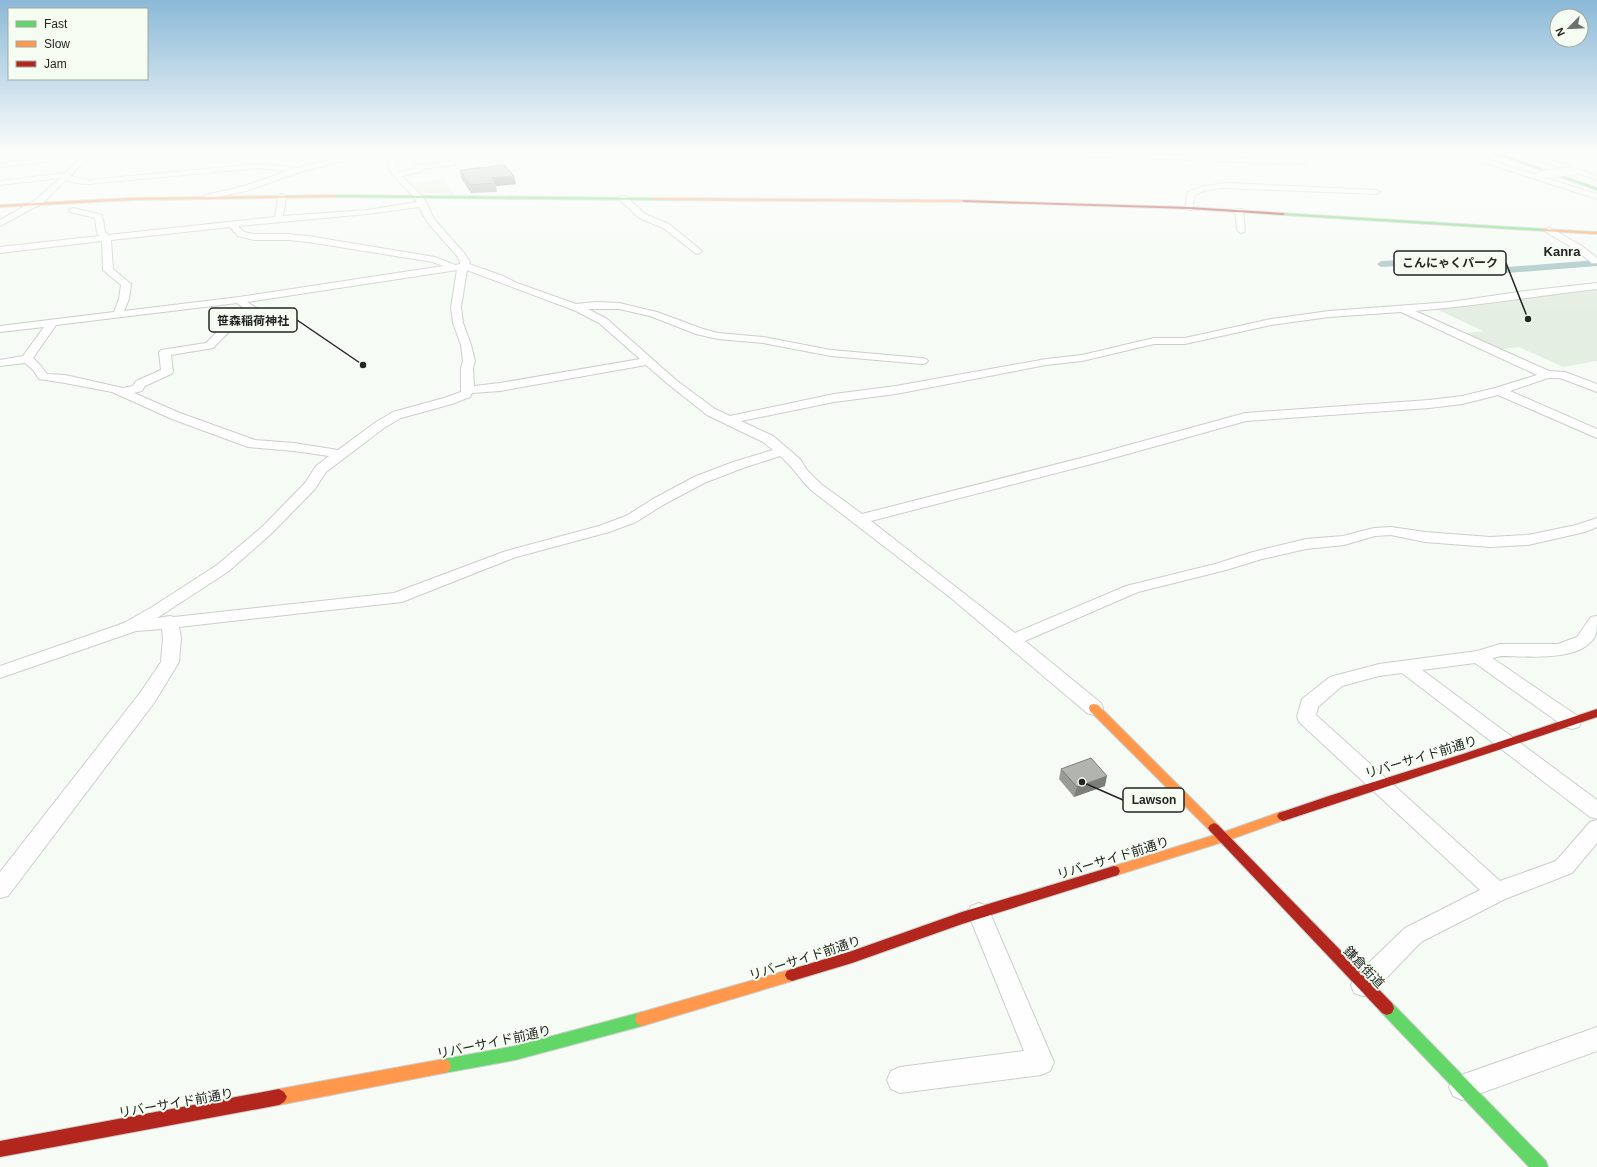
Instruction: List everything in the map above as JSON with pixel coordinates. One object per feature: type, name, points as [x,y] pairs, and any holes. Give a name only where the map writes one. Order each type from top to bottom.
[{"type":"main road","points":[[1140,206],[1239,211],[1596,234]]},
{"type":"main road","name":"鎌倉街道","points":[[1094,708],[1223,837],[1363,985],[1540,1167]]},
{"type":"main road","name":"リバーサイド前通り","points":[[0,1149],[515,1053],[691,1006],[852,957],[979,913],[1223,837],[1329,800],[1597,713]]},
{"type":"street","points":[[0,223],[31,206]]},
{"type":"street","points":[[278,219],[280,206]]},
{"type":"street","points":[[0,250],[278,219],[367,212],[391,206]]},
{"type":"street","points":[[0,329],[239,300],[459,267],[465,262],[461,255],[430,220],[423,206]]},
{"type":"street","points":[[632,206],[642,216],[666,226],[698,251]]},
{"type":"street","points":[[72,210],[99,217],[101,233],[106,238],[108,270],[126,284],[124,299],[118,314]]},
{"type":"street","points":[[1239,211],[1241,230]]},
{"type":"street","points":[[232,224],[241,234],[254,237],[288,237],[328,242],[435,260],[500,278],[514,285],[576,307],[603,321],[672,382],[711,412],[768,439],[782,451],[816,487],[1013,640],[1094,708]]},
{"type":"street","points":[[1549,230],[1579,248],[1595,261]]},
{"type":"street","points":[[130,627],[158,611],[223,568],[268,530],[310,486],[322,469],[380,425],[397,415],[459,398],[466,394],[468,390],[467,368],[469,361],[466,345],[458,323],[456,307],[461,272],[459,267]]},
{"type":"street","points":[[730,420],[834,398],[896,390],[1046,362],[1082,358],[1154,341],[1185,341],[1271,322],[1329,314],[1450,305],[1525,294],[1597,286]]},
{"type":"street","points":[[123,392],[138,388],[140,384],[167,372],[165,352],[209,346],[225,330],[257,313],[239,300]]},
{"type":"street","points":[[576,307],[596,305],[619,306],[653,314],[700,332],[718,336],[763,340],[831,353],[922,361]]},
{"type":"street","points":[[1400,308],[1547,375]]},
{"type":"street","points":[[0,363],[27,359],[52,323]]},
{"type":"street","points":[[27,359],[37,368],[43,377],[65,379],[115,389],[176,416],[253,444],[294,447],[340,454]]},
{"type":"street","points":[[468,390],[515,385],[650,361]]},
{"type":"street","points":[[859,519],[1094,459],[1245,417],[1429,404],[1462,400],[1499,391],[1547,375],[1562,374],[1597,388]]},
{"type":"street","points":[[1499,391],[1597,434]]},
{"type":"street","points":[[0,672],[130,627],[170,621],[396,598],[512,554],[604,529],[631,519],[658,502],[700,480],[738,465],[782,451]]},
{"type":"street","points":[[1013,640],[1132,590],[1220,567],[1258,555],[1306,544],[1344,540],[1374,532],[1391,532],[1425,537],[1490,542],[1528,540],[1580,529],[1597,522]]},
{"type":"street","points":[[1580,529],[1597,533]]},
{"type":"street","points":[[0,889],[147,698],[170,662],[172,638],[170,621]]},
{"type":"street","points":[[1497,892],[1306,717],[1309,704],[1336,681],[1378,670],[1478,657],[1500,650],[1560,650],[1583,641],[1597,621]]},
{"type":"street","points":[[1478,657],[1572,722]]},
{"type":"street","points":[[1406,667],[1597,811]]},
{"type":"street","points":[[1363,985],[1413,934],[1497,892],[1564,866],[1597,828]]},
{"type":"street","points":[[900,1080],[1041,1062],[979,913]]},
{"type":"street","points":[[1462,1087],[1597,1039]]},
{"type":"shaded area","points":[[1597,287],[1597,361],[1563,367],[1519,347],[1496,350],[1459,334],[1483,331],[1434,308]]},
{"type":"building","points":[[1091,758],[1107,776],[1077,787],[1061,769]]},
{"type":"waterway","points":[[1381,264],[1421,262],[1507,270],[1597,263]]},
{"type":"traffic: fast","points":[[1283,214],[1544,230]]},
{"type":"traffic: fast","points":[[1387,1008],[1540,1167]]},
{"type":"traffic: fast","points":[[444,1066],[515,1053],[642,1019]]},
{"type":"traffic: slow","points":[[1544,230],[1597,233]]},
{"type":"traffic: slow","points":[[1094,708],[1214,828]]},
{"type":"traffic: slow","points":[[1114,871],[1223,837],[1283,816]]},
{"type":"traffic: slow","points":[[642,1019],[792,975]]},
{"type":"traffic: slow","points":[[279,1097],[444,1066]]},
{"type":"traffic: jam","points":[[1140,206],[1283,214]]},
{"type":"traffic: jam","points":[[1283,816],[1467,757],[1597,713]]},
{"type":"traffic: jam","points":[[1214,828],[1387,1008]]},
{"type":"traffic: jam","points":[[792,975],[852,957],[962,918],[1114,871]]},
{"type":"traffic: jam","points":[[0,1149],[279,1097]]},
{"type":"place","name":"こんにゃくパーク","points":[[1528,319]]},
{"type":"place","name":"笹森稲荷神社","points":[[363,365]]},
{"type":"place","name":"Lawson","points":[[1082,782]]},
{"type":"district","name":"Kanra","points":[[1562,251]]}]
